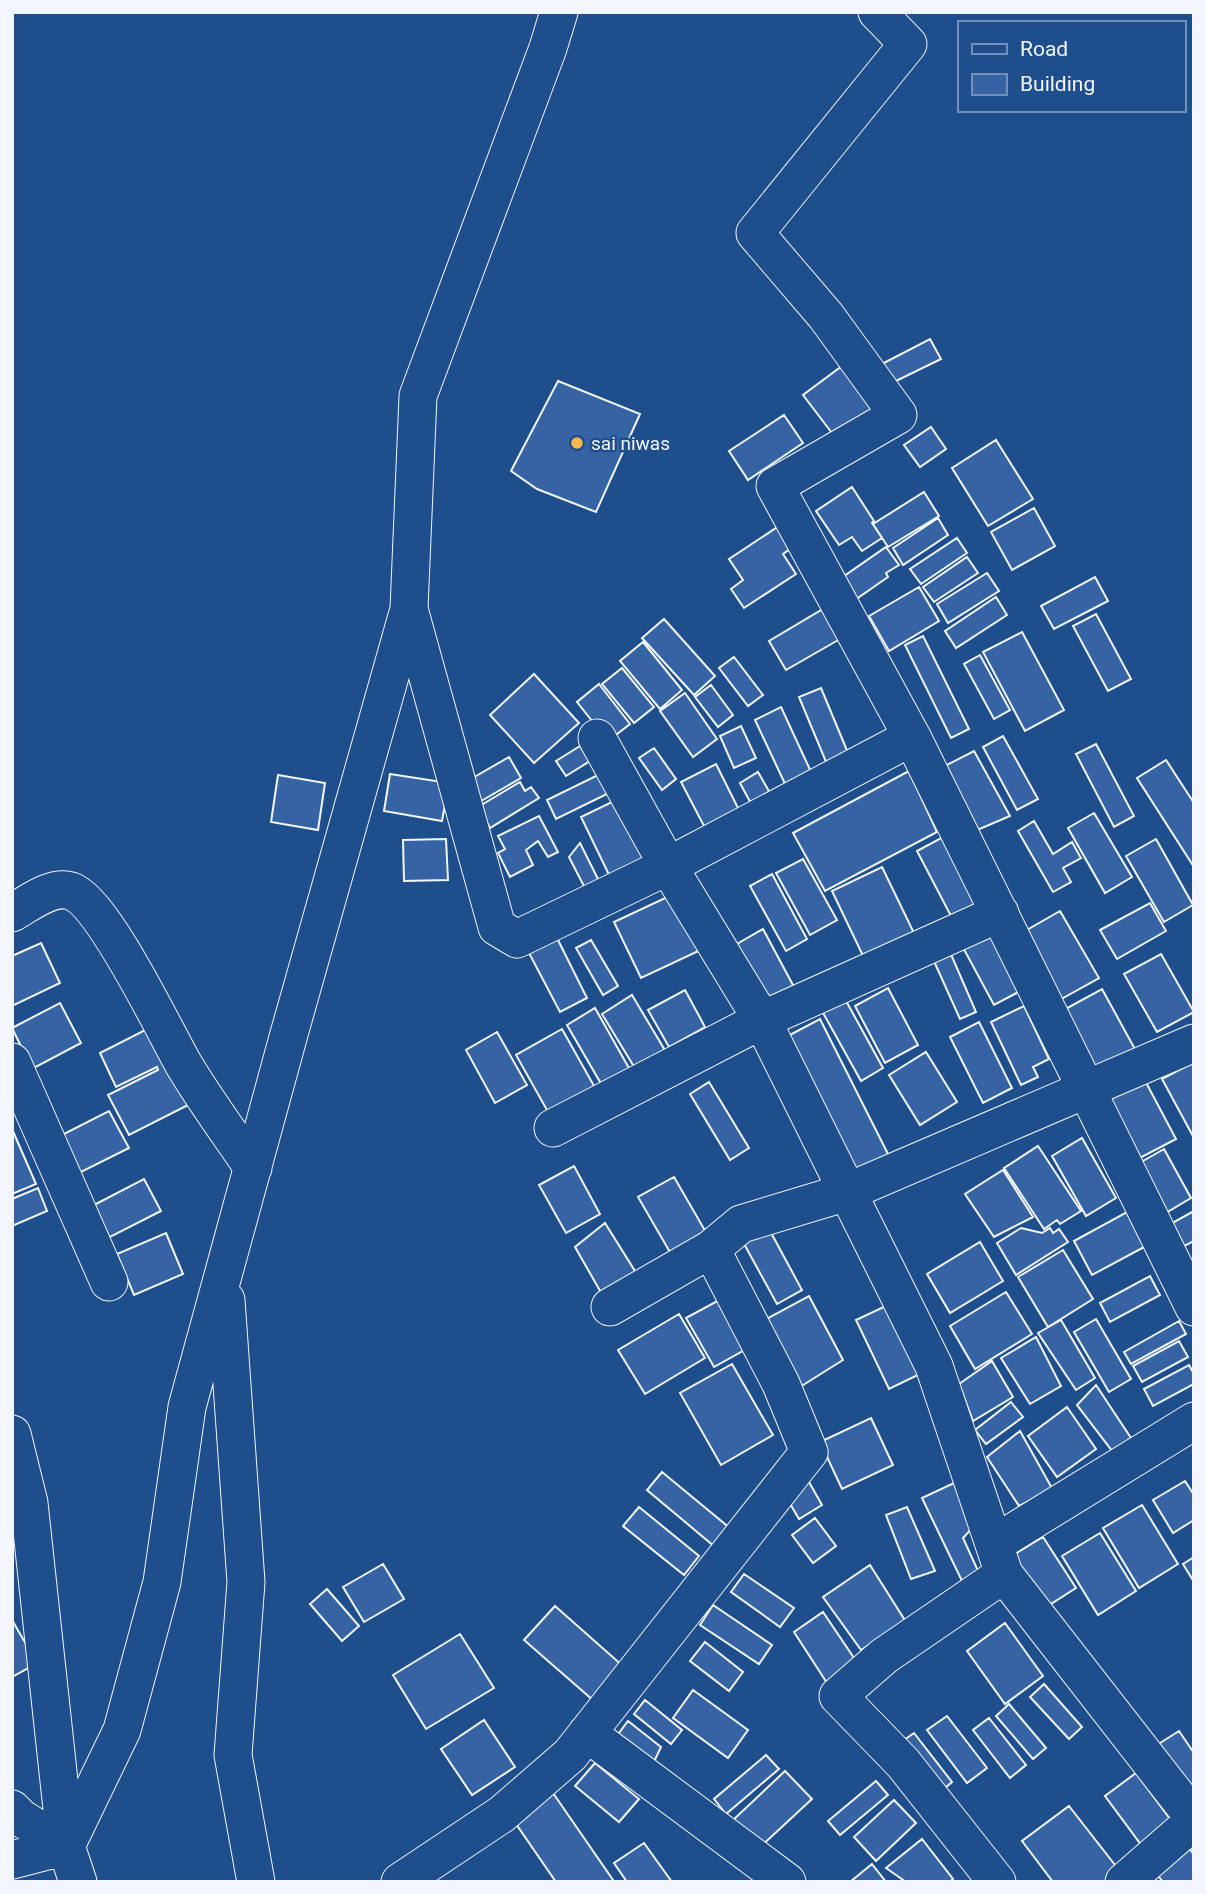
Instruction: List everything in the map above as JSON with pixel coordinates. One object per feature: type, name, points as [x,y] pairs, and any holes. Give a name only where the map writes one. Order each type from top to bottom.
[{"type":"street","points":[[12,1860],[66,1846],[122,1730],[162,1583],[187,1407],[409,609],[418,396],[548,48],[558,12]]},
{"type":"street","points":[[877,12],[908,44],[755,233],[826,316],[898,415],[775,486],[912,737],[1194,1307]]},
{"type":"street","points":[[409,609],[496,926],[517,939],[668,866],[912,737]]},
{"type":"street","points":[[597,738],[668,866],[762,1020],[934,1366],[999,1559],[1194,1819],[1124,1882]]},
{"type":"street","points":[[12,913],[44,894],[68,890],[85,900],[125,956],[185,1067],[253,1168]]},
{"type":"street","points":[[553,1128],[762,1020],[1000,914]]},
{"type":"street","points":[[610,1307],[711,1249],[741,1224],[847,1192],[1194,1043]]},
{"type":"street","points":[[12,1062],[109,1282]]},
{"type":"street","points":[[400,1882],[502,1814],[570,1755],[808,1452],[781,1384],[711,1249]]},
{"type":"street","points":[[224,1272],[246,1582],[233,1755],[256,1882]]},
{"type":"street","points":[[997,1882],[903,1763],[838,1696],[999,1559],[1194,1421]]},
{"type":"street","points":[[12,1434],[29,1503],[66,1846],[78,1882]]},
{"type":"street","points":[[587,1733],[787,1882]]},
{"type":"street","points":[[12,1809],[21,1818],[66,1846]]},
{"type":"building","points":[[930,339],[941,359],[890,384],[880,365]]},
{"type":"building","points":[[842,366],[873,411],[835,437],[803,395]]},
{"type":"building","name":"sai niwas","points":[[558,381],[640,414],[596,512],[537,489],[511,471]]},
{"type":"building","points":[[784,415],[803,443],[748,480],[729,451]]},
{"type":"building","points":[[931,427],[946,449],[920,467],[904,445]]},
{"type":"building","points":[[996,440],[1033,499],[988,526],[952,468]]},
{"type":"building","points":[[852,487],[882,538],[862,551],[852,537],[839,545],[816,511]]},
{"type":"building","points":[[924,492],[939,516],[888,547],[873,524]]},
{"type":"building","points":[[1034,508],[1055,546],[1012,570],[991,532]]},
{"type":"building","points":[[938,518],[948,535],[903,565],[893,548]]},
{"type":"building","points":[[779,526],[793,547],[783,554],[796,574],[744,608],[731,589],[743,580],[729,559]]},
{"type":"building","points":[[957,538],[967,553],[921,584],[910,569]]},
{"type":"building","points":[[886,547],[899,565],[886,573],[888,577],[852,602],[837,581]]},
{"type":"building","points":[[967,557],[978,573],[934,602],[923,587]]},
{"type":"building","points":[[987,573],[999,591],[948,623],[937,604]]},
{"type":"building","points":[[1095,577],[1108,601],[1054,629],[1041,606]]},
{"type":"building","points":[[919,587],[939,621],[889,651],[869,616]]},
{"type":"building","points":[[996,597],[1007,615],[956,648],[945,631]]},
{"type":"building","points":[[823,609],[840,639],[786,670],[769,641]]},
{"type":"building","points":[[1096,614],[1131,679],[1108,691],[1073,626]]},
{"type":"building","points":[[664,619],[715,676],[694,695],[642,638]]},
{"type":"building","points":[[1022,632],[1064,710],[1025,731],[983,652]]},
{"type":"building","points":[[923,636],[969,729],[951,738],[905,645]]},
{"type":"building","points":[[643,642],[682,690],[660,709],[620,661]]},
{"type":"building","points":[[980,655],[1010,710],[994,719],[964,664]]},
{"type":"building","points":[[734,657],[763,695],[748,706],[719,668]]},
{"type":"building","points":[[622,668],[654,707],[634,723],[602,684]]},
{"type":"building","points":[[534,674],[579,723],[534,763],[490,715]]},
{"type":"building","points":[[599,684],[630,724],[608,741],[577,702]]},
{"type":"building","points":[[711,685],[733,715],[718,727],[695,697]]},
{"type":"building","points":[[821,688],[851,760],[829,769],[799,697]]},
{"type":"building","points":[[685,693],[717,739],[693,757],[660,711]]},
{"type":"building","points":[[781,707],[812,774],[786,786],[755,720]]},
{"type":"building","points":[[741,726],[756,758],[734,768],[720,736]]},
{"type":"building","points":[[1003,736],[1038,799],[1017,810],[983,747]]},
{"type":"building","points":[[1096,744],[1134,816],[1114,827],[1076,754]]},
{"type":"building","points":[[580,746],[590,761],[566,776],[556,761]]},
{"type":"building","points":[[654,748],[676,779],[662,790],[639,758]]},
{"type":"building","points":[[974,751],[1010,816],[975,831],[941,768]]},
{"type":"building","points":[[509,757],[521,778],[476,804],[464,783]]},
{"type":"building","points":[[1166,760],[1194,803],[1194,867],[1137,778]]},
{"type":"building","points":[[716,764],[739,810],[705,828],[681,782]]},
{"type":"building","points":[[909,771],[937,832],[825,891],[793,833]]},
{"type":"building","points":[[604,772],[613,791],[556,819],[547,800]]},
{"type":"building","points":[[758,772],[774,800],[755,811],[740,783]]},
{"type":"building","points":[[390,774],[449,783],[442,821],[384,811]]},
{"type":"building","points":[[278,775],[325,783],[318,830],[271,822]]},
{"type":"building","points":[[520,782],[525,791],[531,787],[539,798],[490,828],[478,807]]},
{"type":"building","points":[[616,800],[648,864],[612,881],[581,817]]},
{"type":"building","points":[[1094,813],[1132,877],[1105,893],[1068,828]]},
{"type":"building","points":[[539,816],[558,852],[548,857],[538,841],[526,850],[533,865],[510,877],[498,853],[505,849],[498,836]]},
{"type":"building","points":[[1034,821],[1053,854],[1072,842],[1081,858],[1063,868],[1071,882],[1053,892],[1018,831]]},
{"type":"building","points":[[943,837],[979,904],[952,918],[917,851]]},
{"type":"building","points":[[446,839],[448,880],[404,881],[403,840]]},
{"type":"building","points":[[1156,839],[1193,905],[1164,922],[1126,856]]},
{"type":"building","points":[[580,843],[602,887],[588,894],[569,857]]},
{"type":"building","points":[[803,859],[837,920],[810,935],[776,873]]},
{"type":"building","points":[[882,867],[914,933],[864,958],[832,891]]},
{"type":"building","points":[[772,874],[807,939],[786,951],[750,886]]},
{"type":"building","points":[[680,891],[707,947],[641,978],[614,922]]},
{"type":"building","points":[[1150,903],[1166,931],[1117,959],[1100,930]]},
{"type":"building","points":[[1060,911],[1099,978],[1056,1002],[1018,935]]},
{"type":"building","points":[[992,925],[1026,988],[994,1005],[960,942]]},
{"type":"building","points":[[763,929],[794,987],[763,1006],[730,948]]},
{"type":"building","points":[[557,938],[587,998],[560,1012],[529,953]]},
{"type":"building","points":[[591,940],[618,986],[603,995],[576,948]]},
{"type":"building","points":[[41,943],[60,983],[12,1006],[12,956]]},
{"type":"building","points":[[950,952],[976,1012],[960,1019],[933,959]]},
{"type":"building","points":[[1161,954],[1194,1012],[1157,1032],[1124,974]]},
{"type":"building","points":[[888,988],[918,1045],[885,1063],[855,1006]]},
{"type":"building","points":[[1102,989],[1136,1051],[1094,1074],[1060,1012]]},
{"type":"building","points":[[685,990],[705,1027],[669,1047],[648,1010]]},
{"type":"building","points":[[632,995],[666,1052],[636,1070],[602,1014]]},
{"type":"building","points":[[845,999],[883,1068],[861,1081],[822,1011]]},
{"type":"building","points":[[60,1003],[81,1043],[32,1069],[12,1028]]},
{"type":"building","points":[[1024,1006],[1049,1059],[1033,1067],[1038,1077],[1021,1085],[991,1022]]},
{"type":"building","points":[[595,1008],[634,1077],[607,1094],[567,1025]]},
{"type":"building","points":[[820,1019],[889,1156],[855,1172],[786,1037]]},
{"type":"building","points":[[979,1022],[1012,1088],[983,1103],[950,1037]]},
{"type":"building","points":[[155,1025],[194,1102],[129,1135],[108,1095],[158,1070],[157,1067],[116,1087],[100,1053]]},
{"type":"building","points":[[562,1029],[598,1093],[552,1119],[516,1055]]},
{"type":"building","points":[[497,1032],[527,1085],[495,1103],[466,1050]]},
{"type":"building","points":[[926,1052],[957,1102],[920,1125],[889,1075]]},
{"type":"building","points":[[1194,1062],[1194,1138],[1162,1079]]},
{"type":"building","points":[[1141,1073],[1176,1139],[1136,1160],[1101,1094]]},
{"type":"building","points":[[709,1082],[749,1148],[730,1160],[690,1094]]},
{"type":"building","points":[[109,1111],[129,1148],[77,1174],[58,1137]]},
{"type":"building","points":[[12,1129],[36,1184],[12,1194]]},
{"type":"building","points":[[1082,1138],[1116,1198],[1086,1216],[1052,1156]]},
{"type":"building","points":[[1038,1146],[1081,1211],[1060,1224],[1057,1220],[1044,1229],[1004,1168]]},
{"type":"building","points":[[1164,1149],[1191,1198],[1164,1214],[1136,1165]]},
{"type":"building","points":[[574,1166],[600,1214],[566,1233],[539,1185]]},
{"type":"building","points":[[1003,1170],[1033,1217],[994,1237],[965,1194]]},
{"type":"building","points":[[674,1177],[707,1234],[671,1254],[638,1197]]},
{"type":"building","points":[[144,1179],[161,1211],[108,1238],[92,1206]]},
{"type":"building","points":[[38,1188],[47,1211],[12,1226],[12,1199]]},
{"type":"building","points":[[1194,1211],[1194,1241],[1177,1250],[1165,1227]]},
{"type":"building","points":[[1127,1212],[1146,1246],[1092,1275],[1074,1241]]},
{"type":"building","points":[[605,1223],[640,1279],[603,1296],[575,1247]]},
{"type":"building","points":[[1021,1228],[1042,1233],[1050,1228],[1053,1233],[1059,1229],[1068,1242],[1016,1275],[997,1243]]},
{"type":"building","points":[[769,1229],[802,1290],[777,1304],[743,1242]]},
{"type":"building","points":[[166,1233],[183,1274],[134,1295],[117,1254]]},
{"type":"building","points":[[980,1242],[1003,1281],[950,1313],[927,1274]]},
{"type":"building","points":[[1063,1250],[1093,1299],[1048,1327],[1018,1277]]},
{"type":"building","points":[[1150,1276],[1160,1295],[1110,1322],[1100,1303]]},
{"type":"building","points":[[1006,1292],[1032,1334],[975,1369],[950,1326]]},
{"type":"building","points":[[809,1296],[843,1360],[800,1387],[759,1323]]},
{"type":"building","points":[[721,1299],[748,1348],[714,1367],[686,1318]]},
{"type":"building","points":[[892,1303],[926,1371],[889,1389],[856,1320]]},
{"type":"building","points":[[679,1314],[705,1358],[645,1394],[618,1350]]},
{"type":"building","points":[[1096,1319],[1131,1379],[1109,1392],[1074,1332]]},
{"type":"building","points":[[1061,1320],[1095,1378],[1076,1390],[1038,1333]]},
{"type":"building","points":[[1179,1321],[1186,1334],[1131,1364],[1124,1352]]},
{"type":"building","points":[[1036,1337],[1061,1386],[1030,1404],[1001,1358]]},
{"type":"building","points":[[1179,1341],[1188,1357],[1142,1382],[1133,1366]]},
{"type":"building","points":[[992,1361],[1013,1397],[973,1421],[959,1384]]},
{"type":"building","points":[[732,1364],[773,1435],[721,1465],[680,1393]]},
{"type":"building","points":[[1189,1365],[1194,1374],[1194,1384],[1153,1406],[1144,1389]]},
{"type":"building","points":[[1096,1385],[1131,1438],[1113,1452],[1077,1405]]},
{"type":"building","points":[[1011,1402],[1023,1417],[986,1444],[975,1430]]},
{"type":"building","points":[[1067,1407],[1096,1449],[1057,1477],[1028,1436]]},
{"type":"building","points":[[871,1418],[893,1465],[842,1489],[820,1442]]},
{"type":"building","points":[[1020,1431],[1053,1490],[1019,1506],[987,1457]]},
{"type":"building","points":[[662,1472],[731,1529],[715,1547],[647,1490]]},
{"type":"building","points":[[1185,1481],[1194,1495],[1194,1520],[1173,1533],[1153,1500]]},
{"type":"building","points":[[809,1482],[822,1505],[799,1519],[785,1495]]},
{"type":"building","points":[[956,1482],[976,1524],[963,1538],[979,1573],[962,1581],[922,1498]]},
{"type":"building","points":[[1142,1505],[1178,1564],[1139,1588],[1103,1528]]},
{"type":"building","points":[[639,1507],[699,1556],[684,1575],[623,1526]]},
{"type":"building","points":[[907,1507],[935,1571],[911,1579],[886,1515]]},
{"type":"building","points":[[815,1518],[836,1546],[813,1563],[792,1535]]},
{"type":"building","points":[[1100,1533],[1136,1591],[1098,1615],[1062,1556]]},
{"type":"building","points":[[1043,1537],[1076,1588],[1043,1609],[1010,1557]]},
{"type":"building","points":[[1194,1557],[1194,1582],[1183,1564]]},
{"type":"building","points":[[383,1564],[404,1599],[364,1622],[343,1587]]},
{"type":"building","points":[[870,1565],[906,1622],[861,1650],[823,1597]]},
{"type":"building","points":[[744,1574],[794,1608],[780,1627],[731,1592]]},
{"type":"building","points":[[327,1589],[359,1626],[342,1641],[310,1604]]},
{"type":"building","points":[[713,1605],[772,1645],[759,1664],[700,1625]]},
{"type":"building","points":[[555,1606],[624,1667],[594,1701],[524,1640]]},
{"type":"building","points":[[823,1612],[858,1664],[827,1683],[794,1632]]},
{"type":"building","points":[[12,1620],[37,1663],[12,1677]]},
{"type":"building","points":[[1005,1623],[1043,1676],[1005,1704],[967,1651]]},
{"type":"building","points":[[460,1634],[494,1688],[426,1729],[393,1675]]},
{"type":"building","points":[[705,1642],[743,1672],[729,1691],[690,1661]]},
{"type":"building","points":[[1044,1684],[1082,1727],[1069,1739],[1030,1697]]},
{"type":"building","points":[[693,1690],[748,1730],[728,1758],[673,1718]]},
{"type":"building","points":[[645,1700],[682,1730],[671,1744],[634,1714]]},
{"type":"building","points":[[1009,1704],[1046,1748],[1033,1759],[996,1716]]},
{"type":"building","points":[[947,1716],[987,1768],[967,1783],[927,1730]]},
{"type":"building","points":[[989,1718],[1026,1765],[1010,1778],[973,1730]]},
{"type":"building","points":[[484,1720],[515,1767],[472,1795],[441,1749]]},
{"type":"building","points":[[628,1721],[661,1747],[652,1766],[616,1737]]},
{"type":"building","points":[[1179,1731],[1194,1753],[1194,1799],[1157,1745]]},
{"type":"building","points":[[914,1733],[952,1782],[939,1793],[900,1743]]},
{"type":"building","points":[[766,1755],[779,1769],[726,1814],[714,1799]]},
{"type":"building","points":[[595,1763],[639,1799],[619,1822],[575,1786]]},
{"type":"building","points":[[785,1771],[812,1799],[758,1849],[732,1821]]},
{"type":"building","points":[[1136,1773],[1173,1823],[1142,1846],[1105,1796]]},
{"type":"building","points":[[876,1781],[888,1795],[840,1835],[828,1821]]},
{"type":"building","points":[[553,1793],[613,1880],[610,1882],[556,1882],[514,1821]]},
{"type":"building","points":[[894,1800],[916,1823],[876,1861],[854,1837]]},
{"type":"building","points":[[1069,1806],[1122,1874],[1111,1882],[1053,1882],[1022,1841]]},
{"type":"building","points":[[922,1839],[953,1879],[950,1882],[906,1882],[886,1868]]},
{"type":"building","points":[[644,1843],[672,1882],[627,1882],[614,1863]]},
{"type":"building","points":[[1190,1849],[1194,1855],[1194,1882],[1163,1882],[1156,1873]]},
{"type":"building","points":[[872,1864],[886,1882],[850,1882]]},
{"type":"place","name":"sai niwas","points":[[577,443]]}]
